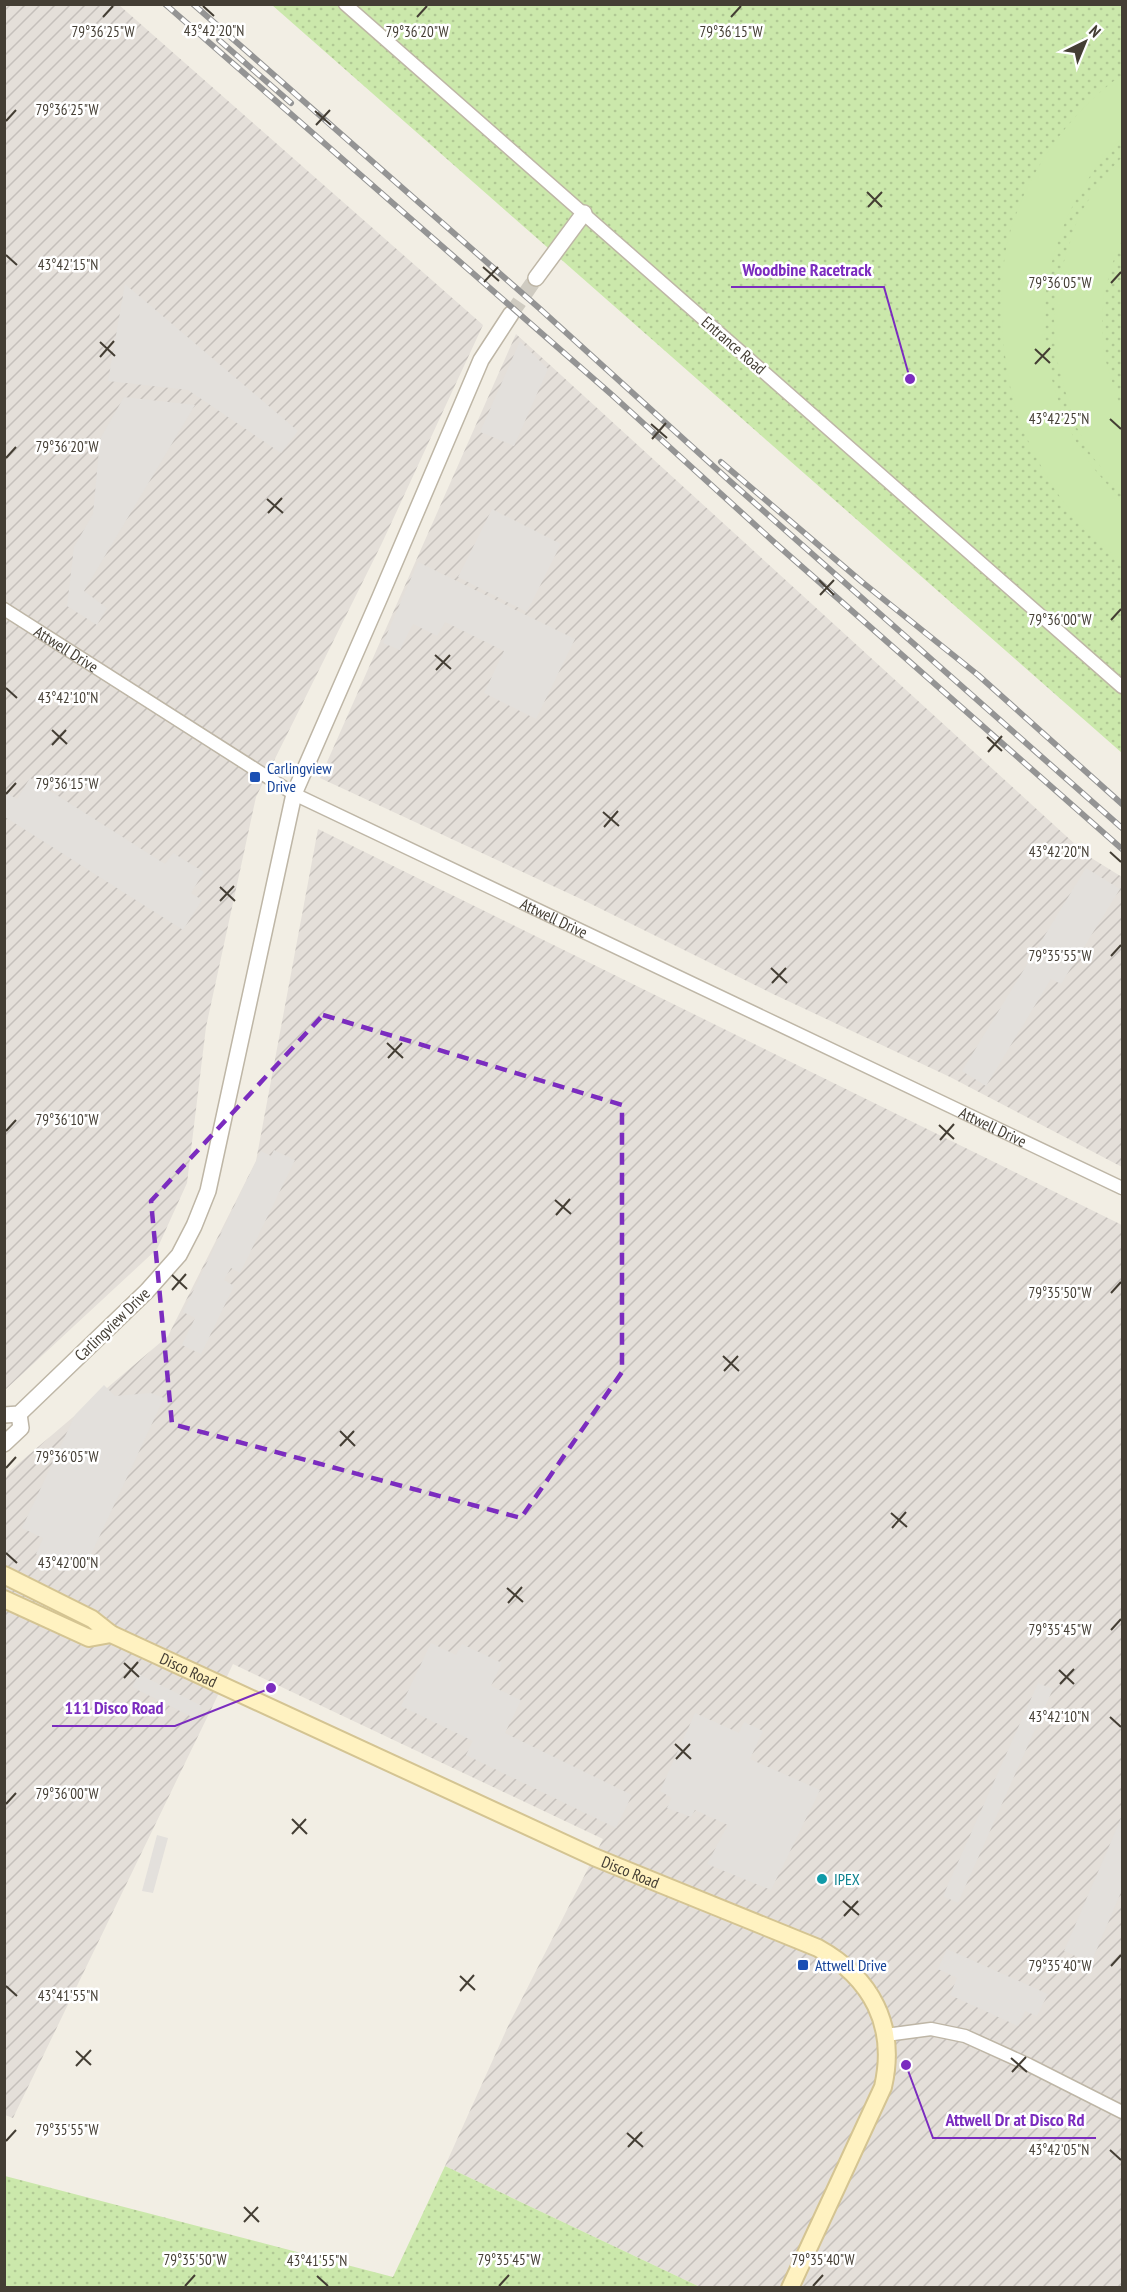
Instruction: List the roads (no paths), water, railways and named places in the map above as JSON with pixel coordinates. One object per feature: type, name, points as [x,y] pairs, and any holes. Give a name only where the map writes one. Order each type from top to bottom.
[{"type":"main road","name":"Disco Road","points":[[4,1575],[92,1619],[111,1634],[594,1857],[818,1948],[854,1972],[865,1986],[874,1999],[886,2035]]},
{"type":"main road","name":"Disco Road","points":[[4,1599],[88,1638],[111,1634]]},
{"type":"main road","points":[[790,2288],[883,2087],[887,2051],[886,2035]]},
{"type":"street","name":"Entrance Road","points":[[345,4],[1122,687]]},
{"type":"street","points":[[536,278],[584,213]]},
{"type":"street","name":"Carlingview Drive","points":[[4,1444],[21,1428],[12,1414],[147,1291],[179,1255],[194,1226],[208,1191],[294,794],[381,597],[481,360],[511,314]]},
{"type":"street","name":"Attwell Drive","points":[[4,609],[294,794],[1122,1188]]},
{"type":"street","points":[[886,2035],[931,2029],[965,2036],[1122,2112]]},
{"type":"tunnel","points":[[511,314],[536,278]]},
{"type":"railway","points":[[165,4],[611,394],[775,543],[1122,849]]},
{"type":"railway","points":[[193,4],[539,308],[732,483],[1122,828]]},
{"type":"railway","points":[[219,40],[291,103]]},
{"type":"railway","points":[[721,462],[862,582],[978,675],[1122,804]]},
{"type":"place","name":"Woodbine Racetrack","points":[[910,379]]},
{"type":"place","name":"Carlingview Drive","points":[[255,777]]},
{"type":"place","name":"111 Disco Road","points":[[271,1688]]},
{"type":"place","name":"IPEX","points":[[822,1879]]},
{"type":"place","name":"Attwell Drive","points":[[803,1965]]},
{"type":"place","name":"Attwell Dr at Disco Rd","points":[[906,2065]]}]
